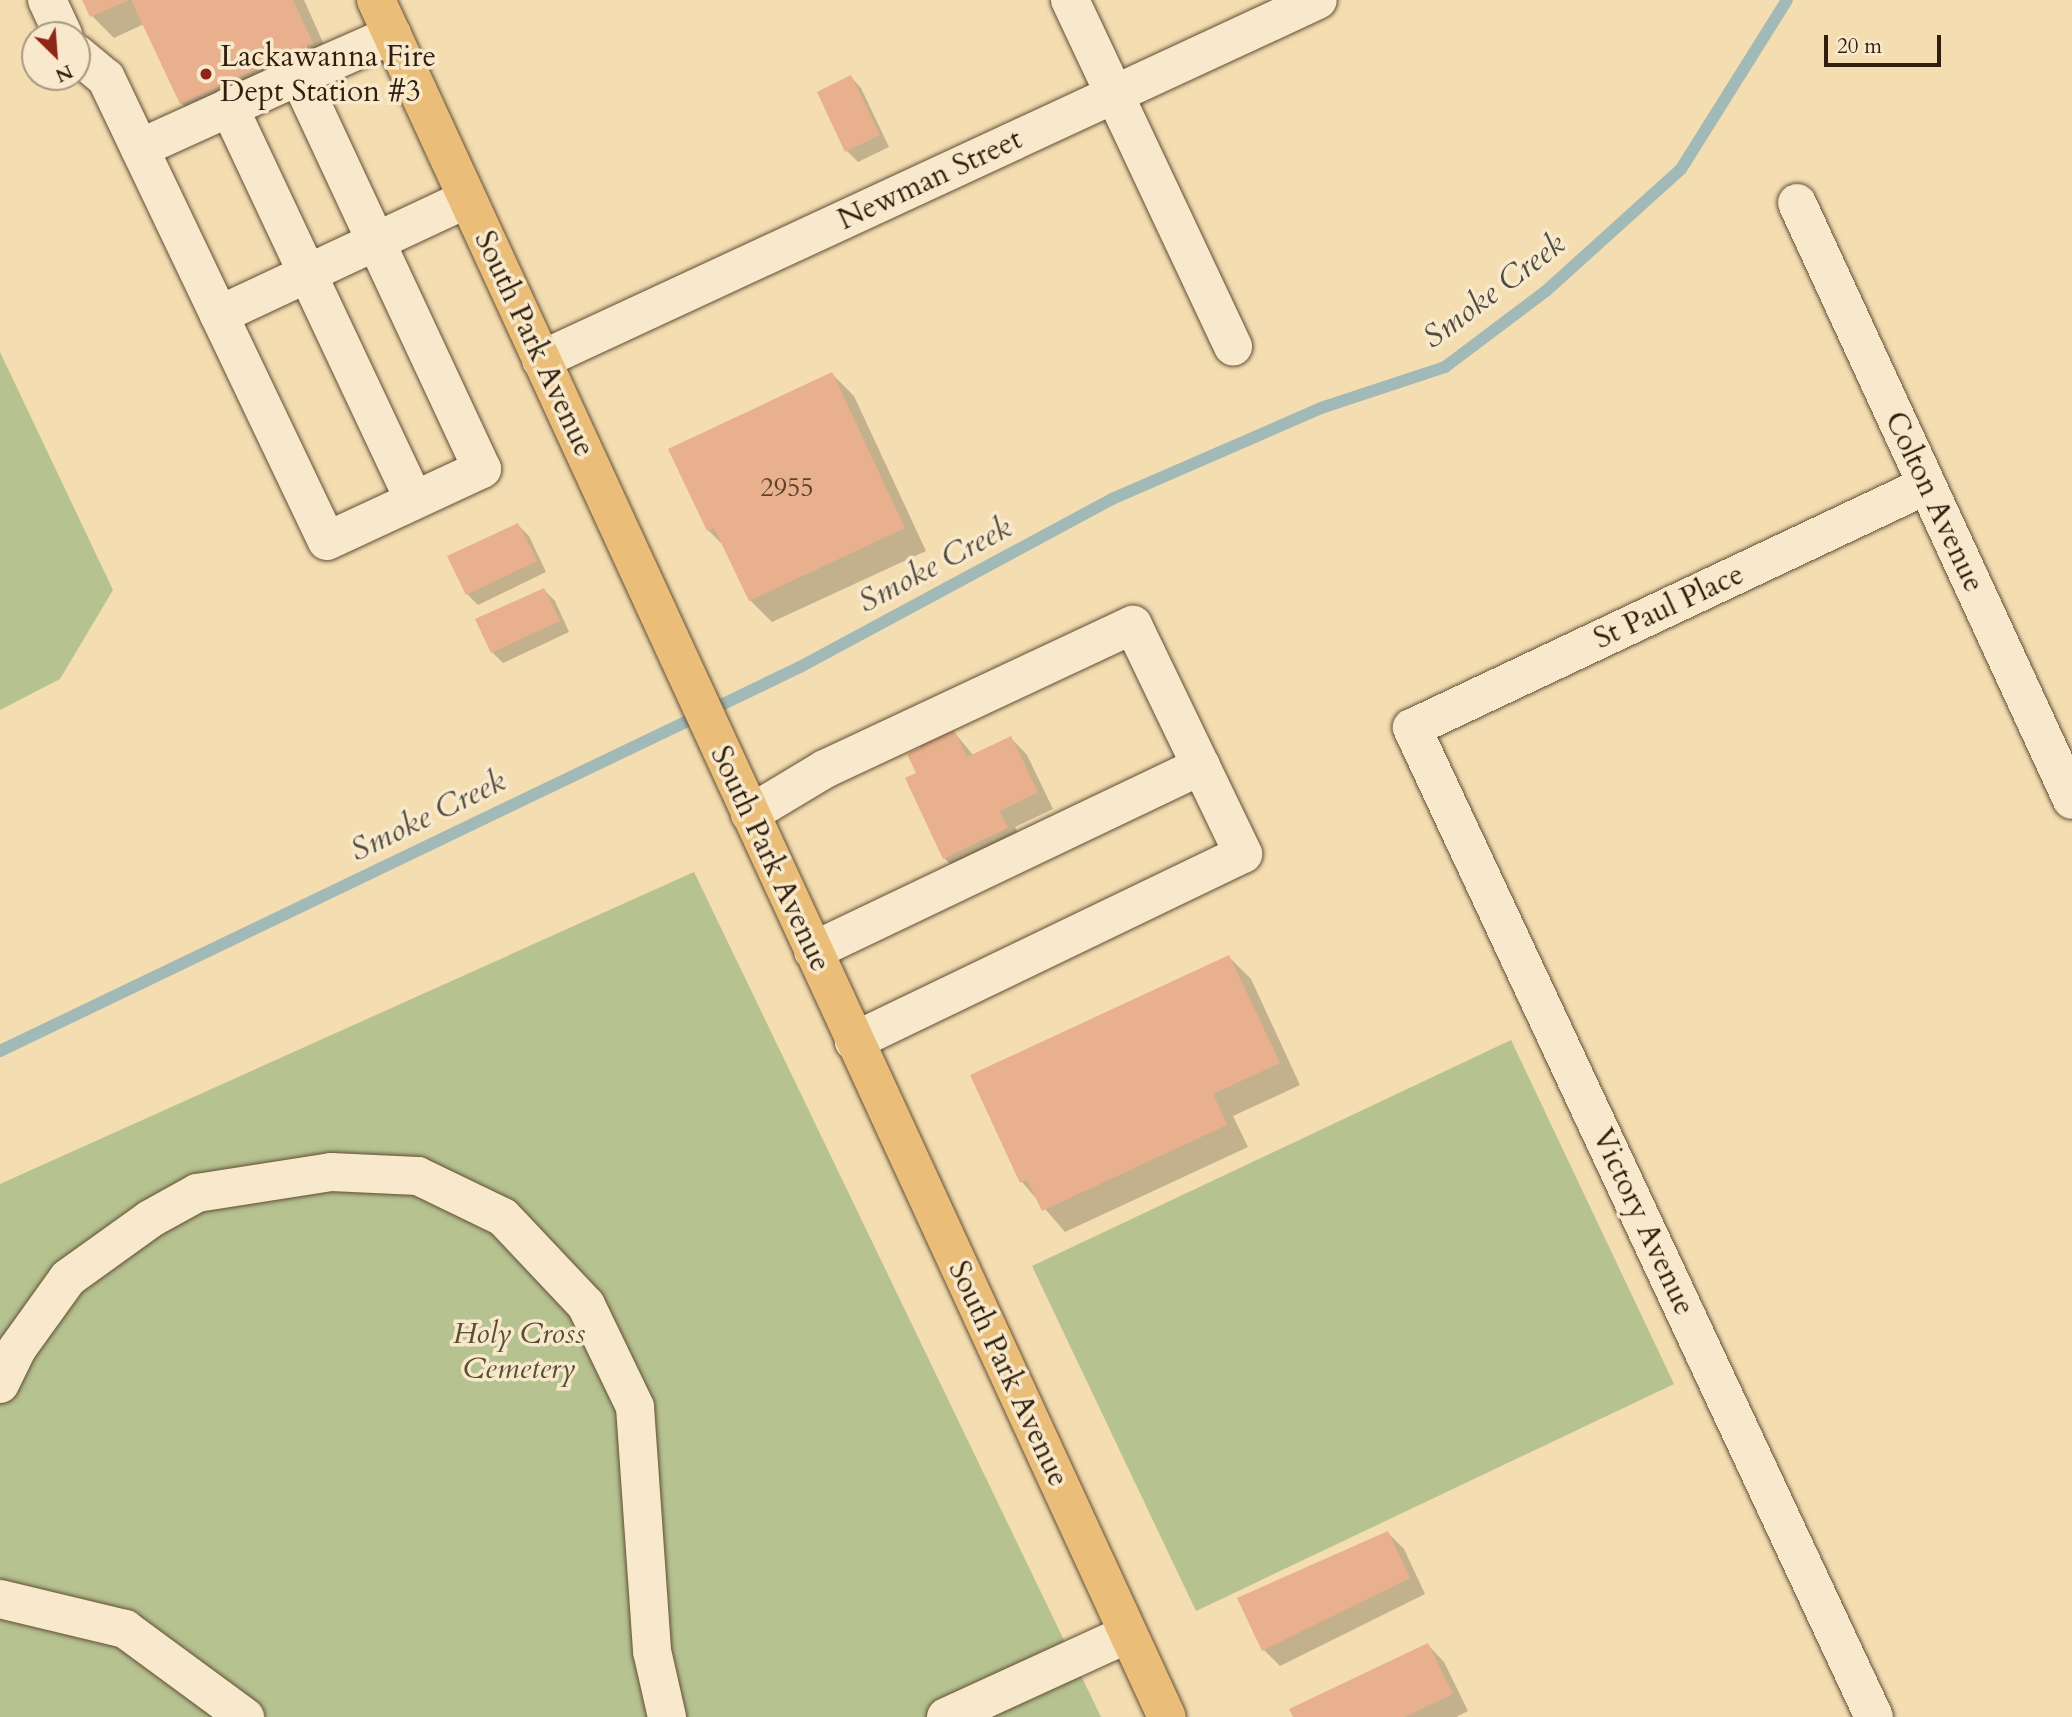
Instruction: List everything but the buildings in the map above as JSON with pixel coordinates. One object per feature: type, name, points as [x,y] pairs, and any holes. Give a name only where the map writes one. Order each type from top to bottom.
[{"type":"main road","name":"South Park Avenue","points":[[376,0],[1167,1717]]},
{"type":"street","points":[[47,0],[57,21]]},
{"type":"street","points":[[1070,0],[1233,347]]},
{"type":"street","name":"Newman Street","points":[[541,360],[1318,0]]},
{"type":"street","points":[[139,148],[392,35]]},
{"type":"street","points":[[91,66],[106,78],[327,541],[482,468],[299,76]]},
{"type":"street","points":[[229,107],[414,500]]},
{"type":"street","points":[[219,315],[467,199]]},
{"type":"street","name":"Colton Avenue","points":[[1797,203],[2072,800]]},
{"type":"street","name":"St Paul Place","points":[[1412,729],[1927,485]]},
{"type":"street","points":[[750,814],[825,769],[1133,625],[1243,854],[854,1041]]},
{"type":"street","name":"Victory Avenue","points":[[1412,729],[1874,1717]]},
{"type":"street","points":[[813,951],[1201,766]]},
{"type":"street","points":[[0,1384],[17,1349],[68,1278],[150,1219],[197,1193],[331,1172],[418,1176],[503,1217],[586,1305],[635,1407],[652,1651],[667,1717]]},
{"type":"street","points":[[0,1599],[125,1629],[245,1717]]},
{"type":"street","points":[[946,1717],[1127,1634]]},
{"type":"green space","points":[[0,352],[113,590],[60,679],[0,710]]},
{"type":"green space","name":"Holy Cross Cemetery","points":[[694,872],[1101,1717],[0,1717],[0,1184]]},
{"type":"green space","points":[[1511,1040],[1674,1384],[1196,1611],[1032,1266]]},
{"type":"waterway","name":"Smoke Creek","points":[[0,1051],[800,667],[1112,499],[1321,408],[1445,367],[1546,291],[1681,169],[1787,0]]},
{"type":"place","name":"Lackawanna Fire Dept Station #3","points":[[206,74]]}]
